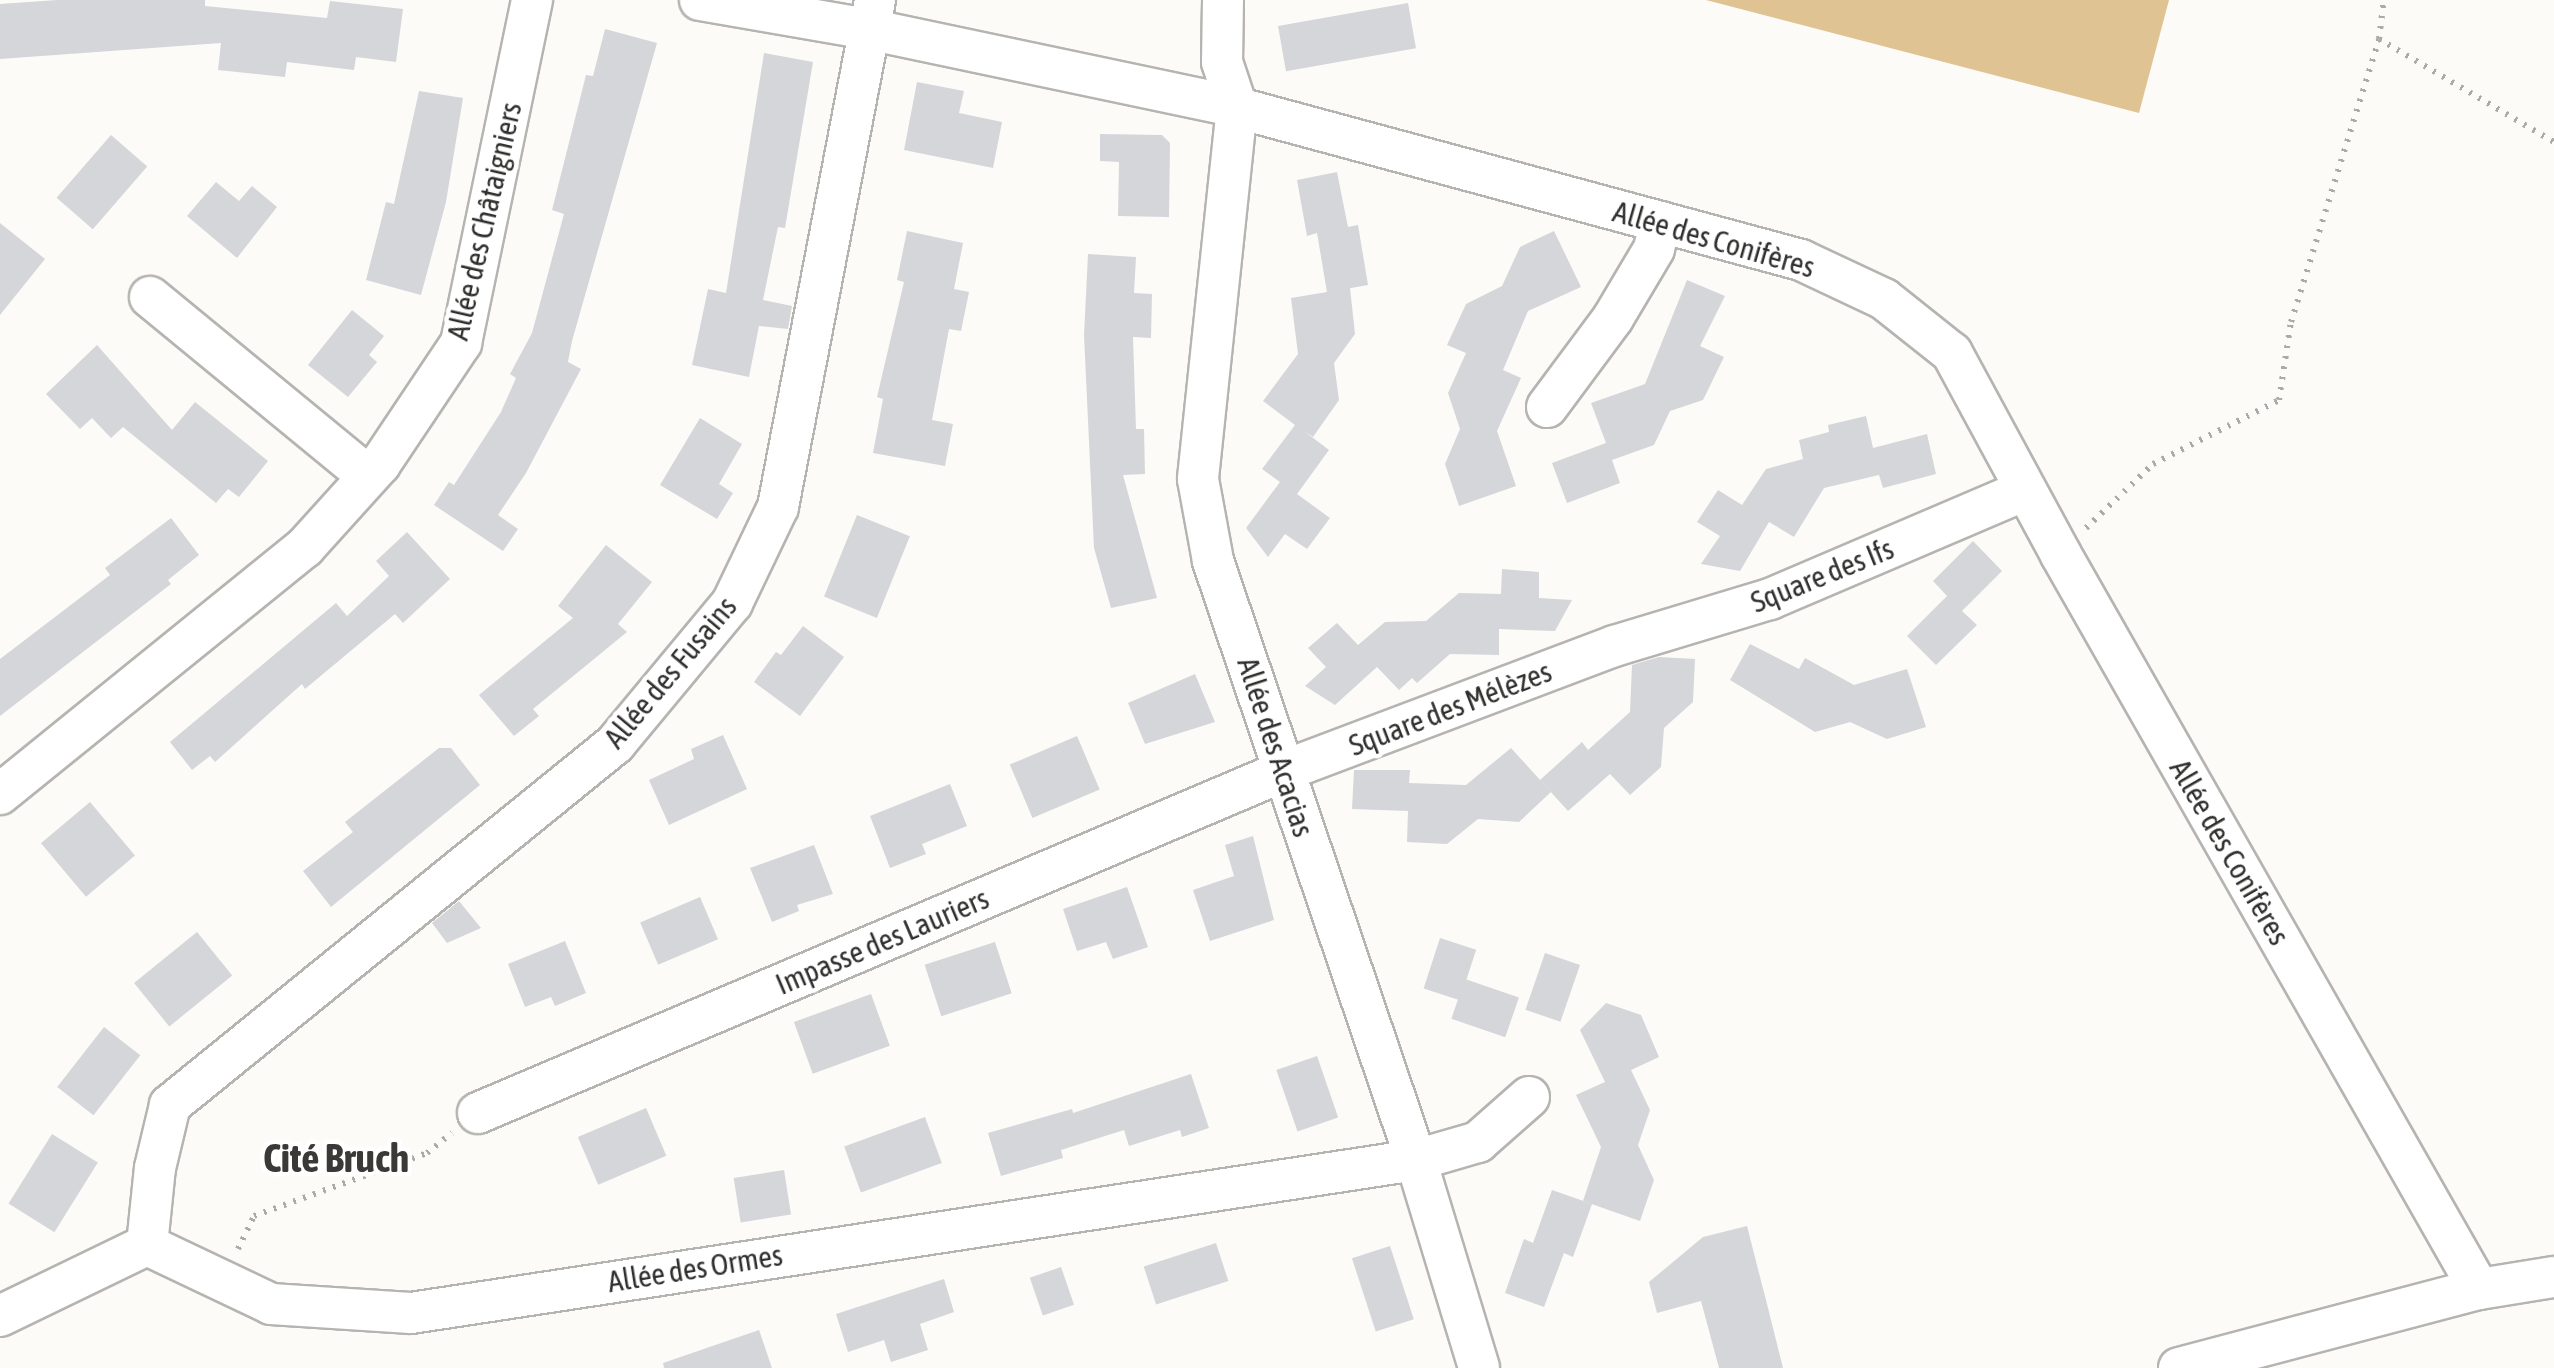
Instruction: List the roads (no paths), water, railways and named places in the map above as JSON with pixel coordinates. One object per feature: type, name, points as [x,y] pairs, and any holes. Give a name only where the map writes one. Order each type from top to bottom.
[{"type":"street","name":"Allée des Châtaigniers","points":[[0,794],[306,546],[368,476],[460,344],[532,0]]},
{"type":"street","name":"Allée des Conifères","points":[[700,0],[872,14],[1237,107],[1801,260],[1884,299],[1952,353],[2060,553],[2479,1289]]},
{"type":"street","points":[[1223,0],[1222,62],[1237,107]]},
{"type":"street","name":"Allée des Fusains","points":[[146,1245],[155,1168],[170,1105],[615,744],[732,603],[778,507],[872,14]]},
{"type":"street","name":"Allée des Acacias","points":[[1237,107],[1198,479],[1213,561],[1416,1160],[1479,1368]]},
{"type":"street","points":[[1548,407],[1638,276],[1654,249],[1660,222]]},
{"type":"street","points":[[150,297],[368,476]]},
{"type":"street","name":"Square des Ifs","points":[[1614,646],[1770,599],[2025,490]]},
{"type":"street","name":"Square des Mélèzes","points":[[1286,770],[1614,646]]},
{"type":"street","name":"Impasse des Lauriers","points":[[478,1113],[1286,770]]},
{"type":"street","name":"Allée des Ormes","points":[[146,1245],[271,1304],[411,1313],[1416,1160],[1478,1142],[1529,1097]]},
{"type":"street","points":[[0,1316],[146,1245]]},
{"type":"street","points":[[2179,1368],[2479,1289],[2554,1278]]},
{"type":"district","name":"Cité Bruch","points":[[336,1158]]}]
